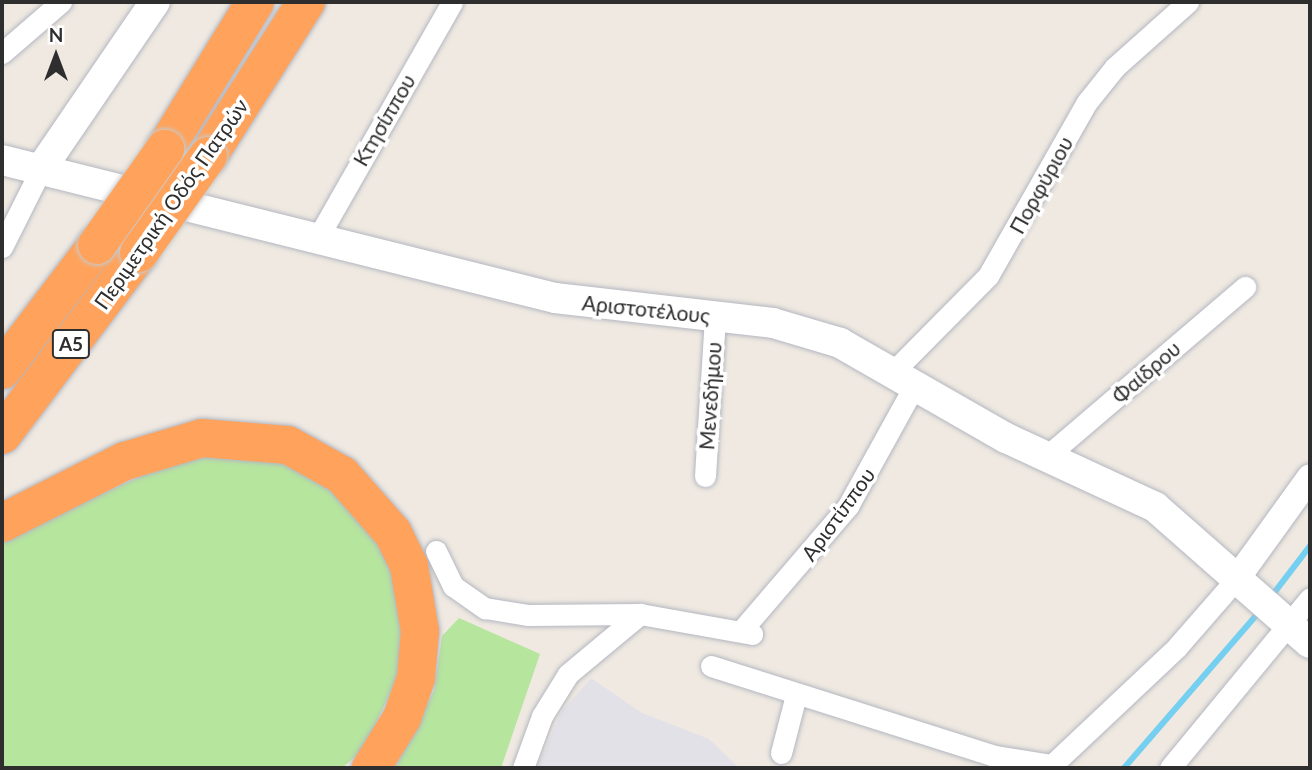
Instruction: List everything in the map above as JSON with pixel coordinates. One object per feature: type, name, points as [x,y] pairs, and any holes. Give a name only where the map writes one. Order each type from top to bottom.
[{"type":"highway","name":"Περιμετρική Οδός Πατρών","points":[[2,370],[50,310],[165,149],[255,2]]},
{"type":"highway","name":"Περιμετρική Οδός Πατρών","points":[[2,435],[139,253],[208,156],[306,2]]},
{"type":"highway","points":[[2,361],[50,310]]},
{"type":"highway","points":[[2,523],[125,461],[202,438],[288,445],[342,475],[393,533],[409,566],[420,631],[416,678],[402,719],[371,768]]},
{"type":"main road","points":[[41,169],[155,2]]},
{"type":"main road","name":"Αριστοτέλους","points":[[2,160],[555,298],[715,316],[809,332],[906,377],[1046,457],[1145,501],[1294,628]]},
{"type":"street","points":[[2,53],[61,2]]},
{"type":"street","name":"Κτησίππου","points":[[317,239],[452,2]]},
{"type":"street","name":"Πορφύριου","points":[[906,377],[988,276],[1087,102],[1115,67],[1188,2]]},
{"type":"street","points":[[2,247],[41,169]]},
{"type":"street","name":"Φαίδρου","points":[[1046,457],[1245,287]]},
{"type":"street","name":"Μενεδήμου","points":[[705,476],[715,316]]},
{"type":"street","name":"Αριστίππου","points":[[640,614],[747,632],[848,506],[906,377]]},
{"type":"street","points":[[711,666],[994,756],[1052,765],[1177,647],[1242,581],[1310,477]]},
{"type":"street","points":[[436,551],[453,586],[485,608],[528,615],[640,614]]},
{"type":"street","points":[[1170,768],[1294,628],[1310,598]]},
{"type":"street","points":[[523,768],[542,716],[568,674],[640,614]]},
{"type":"street","points":[[781,753],[796,695]]},
{"type":"shaded area","points":[[591,678],[642,713],[709,739],[739,768],[537,768],[562,711]]},
{"type":"green space","points":[[225,453],[276,461],[322,483],[356,511],[380,543],[393,573],[402,635],[399,674],[364,749],[342,768],[2,768],[2,540],[176,460]]},
{"type":"green space","points":[[459,618],[540,654],[501,768],[395,768],[434,691],[442,636]]},
{"type":"waterway","points":[[1271,597],[1310,546]]},
{"type":"waterway","points":[[1124,768],[1260,611]]}]
